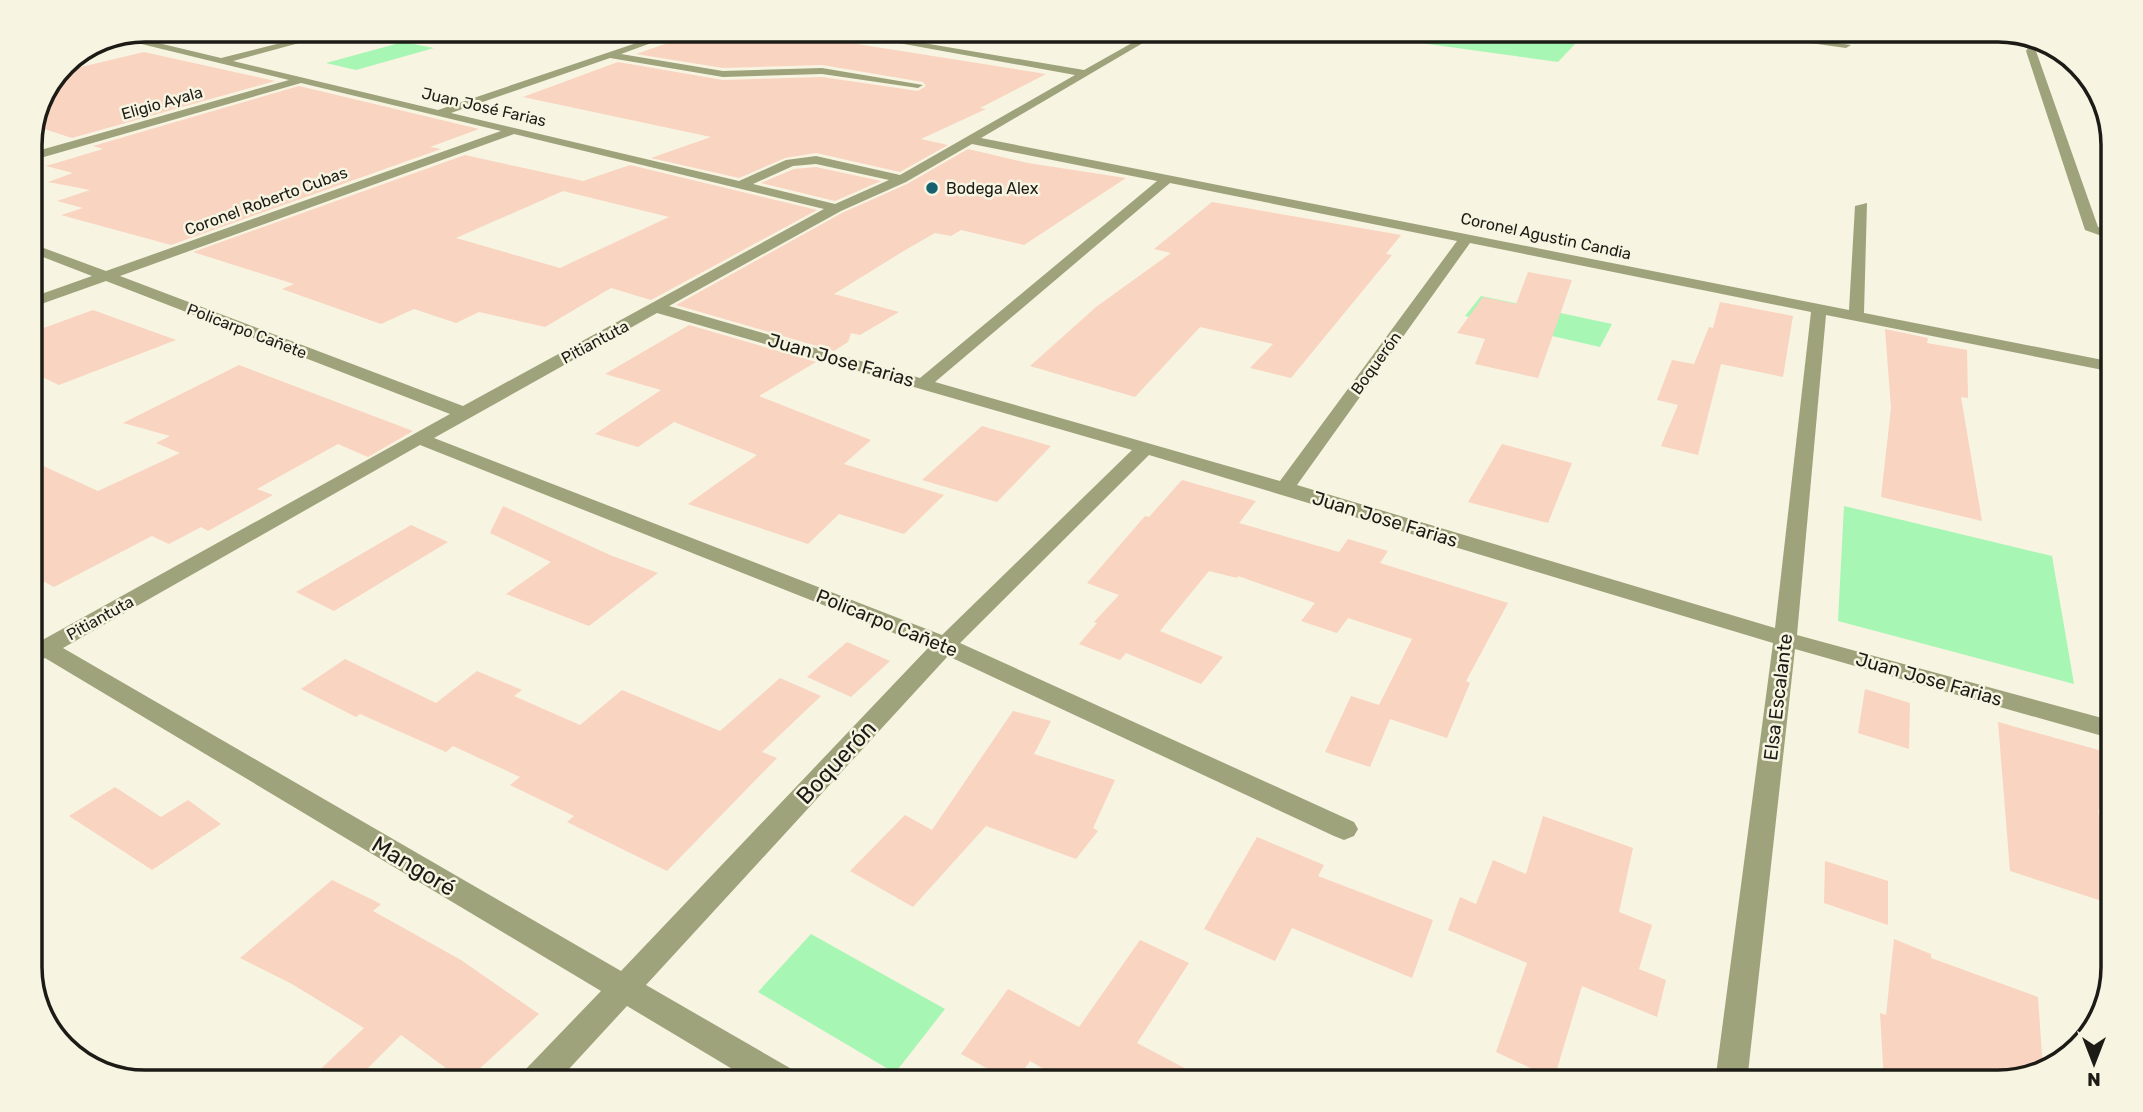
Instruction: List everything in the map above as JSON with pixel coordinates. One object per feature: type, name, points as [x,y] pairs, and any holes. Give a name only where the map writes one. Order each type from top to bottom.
[{"type":"street","name":"Juan José Farias","points":[[143,42],[836,208]]},
{"type":"street","points":[[222,61],[296,42]]},
{"type":"street","points":[[439,113],[646,42]]},
{"type":"street","points":[[901,42],[1087,74]]},
{"type":"street","name":"Pitiantuta","points":[[42,651],[421,439],[464,412],[836,208],[902,179],[1141,42]]},
{"type":"street","points":[[1821,42],[1846,45]]},
{"type":"street","points":[[2033,48],[2031,51],[2092,230],[2101,233]]},
{"type":"street","points":[[608,55],[723,74],[822,71],[918,85]]},
{"type":"street","name":"Eligio Ayala","points":[[42,154],[303,80]]},
{"type":"street","name":"Coronel Roberto Cubas","points":[[42,299],[513,131]]},
{"type":"street","name":"Coronel Agustin Candia","points":[[972,140],[2101,365]]},
{"type":"street","points":[[741,185],[790,163],[816,160],[902,179]]},
{"type":"street","points":[[923,384],[1168,178]]},
{"type":"street","points":[[1856,317],[1863,206]]},
{"type":"street","name":"Boquerón","points":[[1285,488],[1467,237]]},
{"type":"street","name":"Policarpo Cañete","points":[[42,252],[464,412]]},
{"type":"street","name":"Juan Jose Farias","points":[[657,308],[1285,488],[1785,639],[2101,727]]},
{"type":"street","name":"Elsa Escalante","points":[[1732,1070],[1785,639],[1819,310]]},
{"type":"street","name":"Policarpo Cañete","points":[[421,439],[945,645],[1344,829]]},
{"type":"street","name":"Boquerón","points":[[547,1070],[945,645],[1145,448]]},
{"type":"street","name":"Mangoré","points":[[42,655],[762,1070]]},
{"type":"green space","points":[[403,42],[434,48],[356,70],[326,63]]},
{"type":"green space","points":[[1413,42],[1577,42],[1558,62]]},
{"type":"green space","points":[[1481,296],[1612,324],[1600,347],[1465,316]]},
{"type":"green space","points":[[1844,506],[2052,556],[2074,684],[1838,621]]},
{"type":"green space","points":[[811,934],[945,1009],[897,1070],[890,1070],[758,992]]},
{"type":"building","points":[[671,42],[845,42],[1046,74],[980,108],[986,109],[921,139],[948,145],[900,172],[816,153],[785,158],[739,178],[651,158],[711,137],[523,97],[618,62],[723,80],[822,77],[918,91],[926,86],[923,82],[822,65],[723,68],[636,54]]},
{"type":"building","points":[[144,52],[275,81],[72,138],[43,129],[50,105],[59,88],[77,68]]},
{"type":"building","points":[[299,86],[479,129],[430,147],[441,149],[171,245],[61,215],[83,208],[57,201],[90,190],[48,182],[73,173],[46,166],[103,149],[93,146]]},
{"type":"building","points":[[968,149],[1028,163],[1126,178],[1024,245],[961,230],[951,236],[935,233],[907,249],[834,294],[899,312],[860,335],[851,333],[848,342],[834,351],[676,305],[842,213],[907,184]]},
{"type":"building","points":[[465,155],[583,181],[630,165],[817,210],[651,300],[611,288],[545,327],[479,312],[456,323],[414,309],[381,324],[282,289],[294,284],[193,252]],"holes":[[[563,191],[669,217],[560,268],[456,238]]]},
{"type":"building","points":[[816,167],[881,181],[835,201],[761,183],[794,169]]},
{"type":"building","points":[[1212,202],[1401,235],[1386,254],[1392,255],[1291,378],[1250,368],[1273,344],[1200,327],[1135,397],[1030,366],[1096,307],[1171,253],[1154,249]]},
{"type":"building","points":[[1528,272],[1572,280],[1538,378],[1475,364],[1485,339],[1457,333],[1483,297],[1516,304]]},
{"type":"building","points":[[1720,302],[1793,316],[1783,377],[1721,364],[1698,455],[1661,446],[1678,405],[1657,400],[1672,360],[1694,364],[1709,327],[1713,328]]},
{"type":"building","points":[[93,310],[176,340],[59,385],[42,377],[42,329]]},
{"type":"building","points":[[689,325],[816,362],[759,396],[871,440],[844,464],[944,495],[904,534],[839,514],[808,544],[688,504],[757,455],[674,422],[638,447],[595,434],[661,390],[605,374]]},
{"type":"building","points":[[1885,329],[1928,338],[1927,343],[1967,350],[1968,398],[1961,397],[1982,521],[1881,497],[1891,408]]},
{"type":"building","points":[[239,365],[413,431],[368,457],[338,444],[257,489],[273,495],[208,531],[201,527],[169,544],[152,536],[54,587],[42,580],[42,465],[98,491],[180,453],[156,443],[170,436],[123,423]]},
{"type":"building","points":[[982,426],[1051,446],[997,502],[922,480]]},
{"type":"building","points":[[1502,444],[1572,463],[1548,523],[1468,502]]},
{"type":"building","points":[[1182,480],[1256,501],[1239,523],[1339,552],[1348,539],[1388,551],[1380,563],[1508,603],[1466,681],[1470,683],[1447,738],[1390,719],[1370,767],[1325,752],[1351,696],[1379,705],[1412,639],[1348,618],[1337,633],[1301,621],[1315,603],[1238,576],[1237,578],[1209,571],[1160,631],[1223,657],[1201,684],[1126,653],[1120,660],[1079,644],[1097,623],[1094,622],[1119,595],[1087,583],[1145,516],[1149,517]]},
{"type":"building","points":[[503,506],[610,555],[658,573],[589,626],[506,594],[551,562],[490,533]]},
{"type":"building","points":[[411,525],[448,542],[334,611],[296,592]]},
{"type":"building","points":[[847,642],[890,661],[851,697],[807,677]]},
{"type":"building","points":[[345,659],[436,703],[477,671],[522,690],[514,696],[580,725],[622,690],[720,731],[780,678],[821,696],[762,752],[777,758],[667,871],[567,822],[574,816],[510,785],[520,777],[453,746],[446,752],[360,714],[356,717],[301,689]]},
{"type":"building","points":[[1865,689],[1910,703],[1909,749],[1858,733]]},
{"type":"building","points":[[1013,711],[1051,721],[1034,754],[1115,780],[1093,828],[1098,831],[1076,859],[986,826],[913,907],[850,871],[905,815],[932,830]]},
{"type":"building","points":[[1998,722],[2101,751],[2101,810],[2098,809],[2101,831],[2101,901],[2010,871]]},
{"type":"building","points":[[115,787],[161,817],[188,800],[221,824],[152,870],[69,816]]},
{"type":"building","points":[[1543,816],[1633,848],[1619,912],[1652,925],[1639,969],[1666,980],[1657,1017],[1582,986],[1557,1070],[1535,1070],[1496,1052],[1527,963],[1448,930],[1460,897],[1476,904],[1493,860],[1526,874]]},
{"type":"building","points":[[1257,837],[1324,865],[1318,876],[1433,920],[1412,978],[1292,928],[1275,961],[1204,929]]},
{"type":"building","points":[[1825,861],[1888,881],[1888,925],[1824,903]]},
{"type":"building","points":[[332,880],[381,904],[373,911],[461,960],[539,1014],[478,1070],[449,1070],[401,1035],[366,1070],[320,1070],[364,1028],[292,984],[240,958]]},
{"type":"building","points":[[1894,939],[1931,954],[1931,958],[2038,997],[2042,1060],[2012,1069],[1998,1070],[1883,1070],[1880,1013],[1886,1015]]},
{"type":"building","points":[[1140,940],[1189,963],[1137,1043],[1188,1070],[1046,1070],[1030,1061],[1024,1070],[990,1070],[961,1054],[1008,989],[1079,1027]]},
{"type":"place","name":"Bodega Alex","points":[[932,188]]}]
